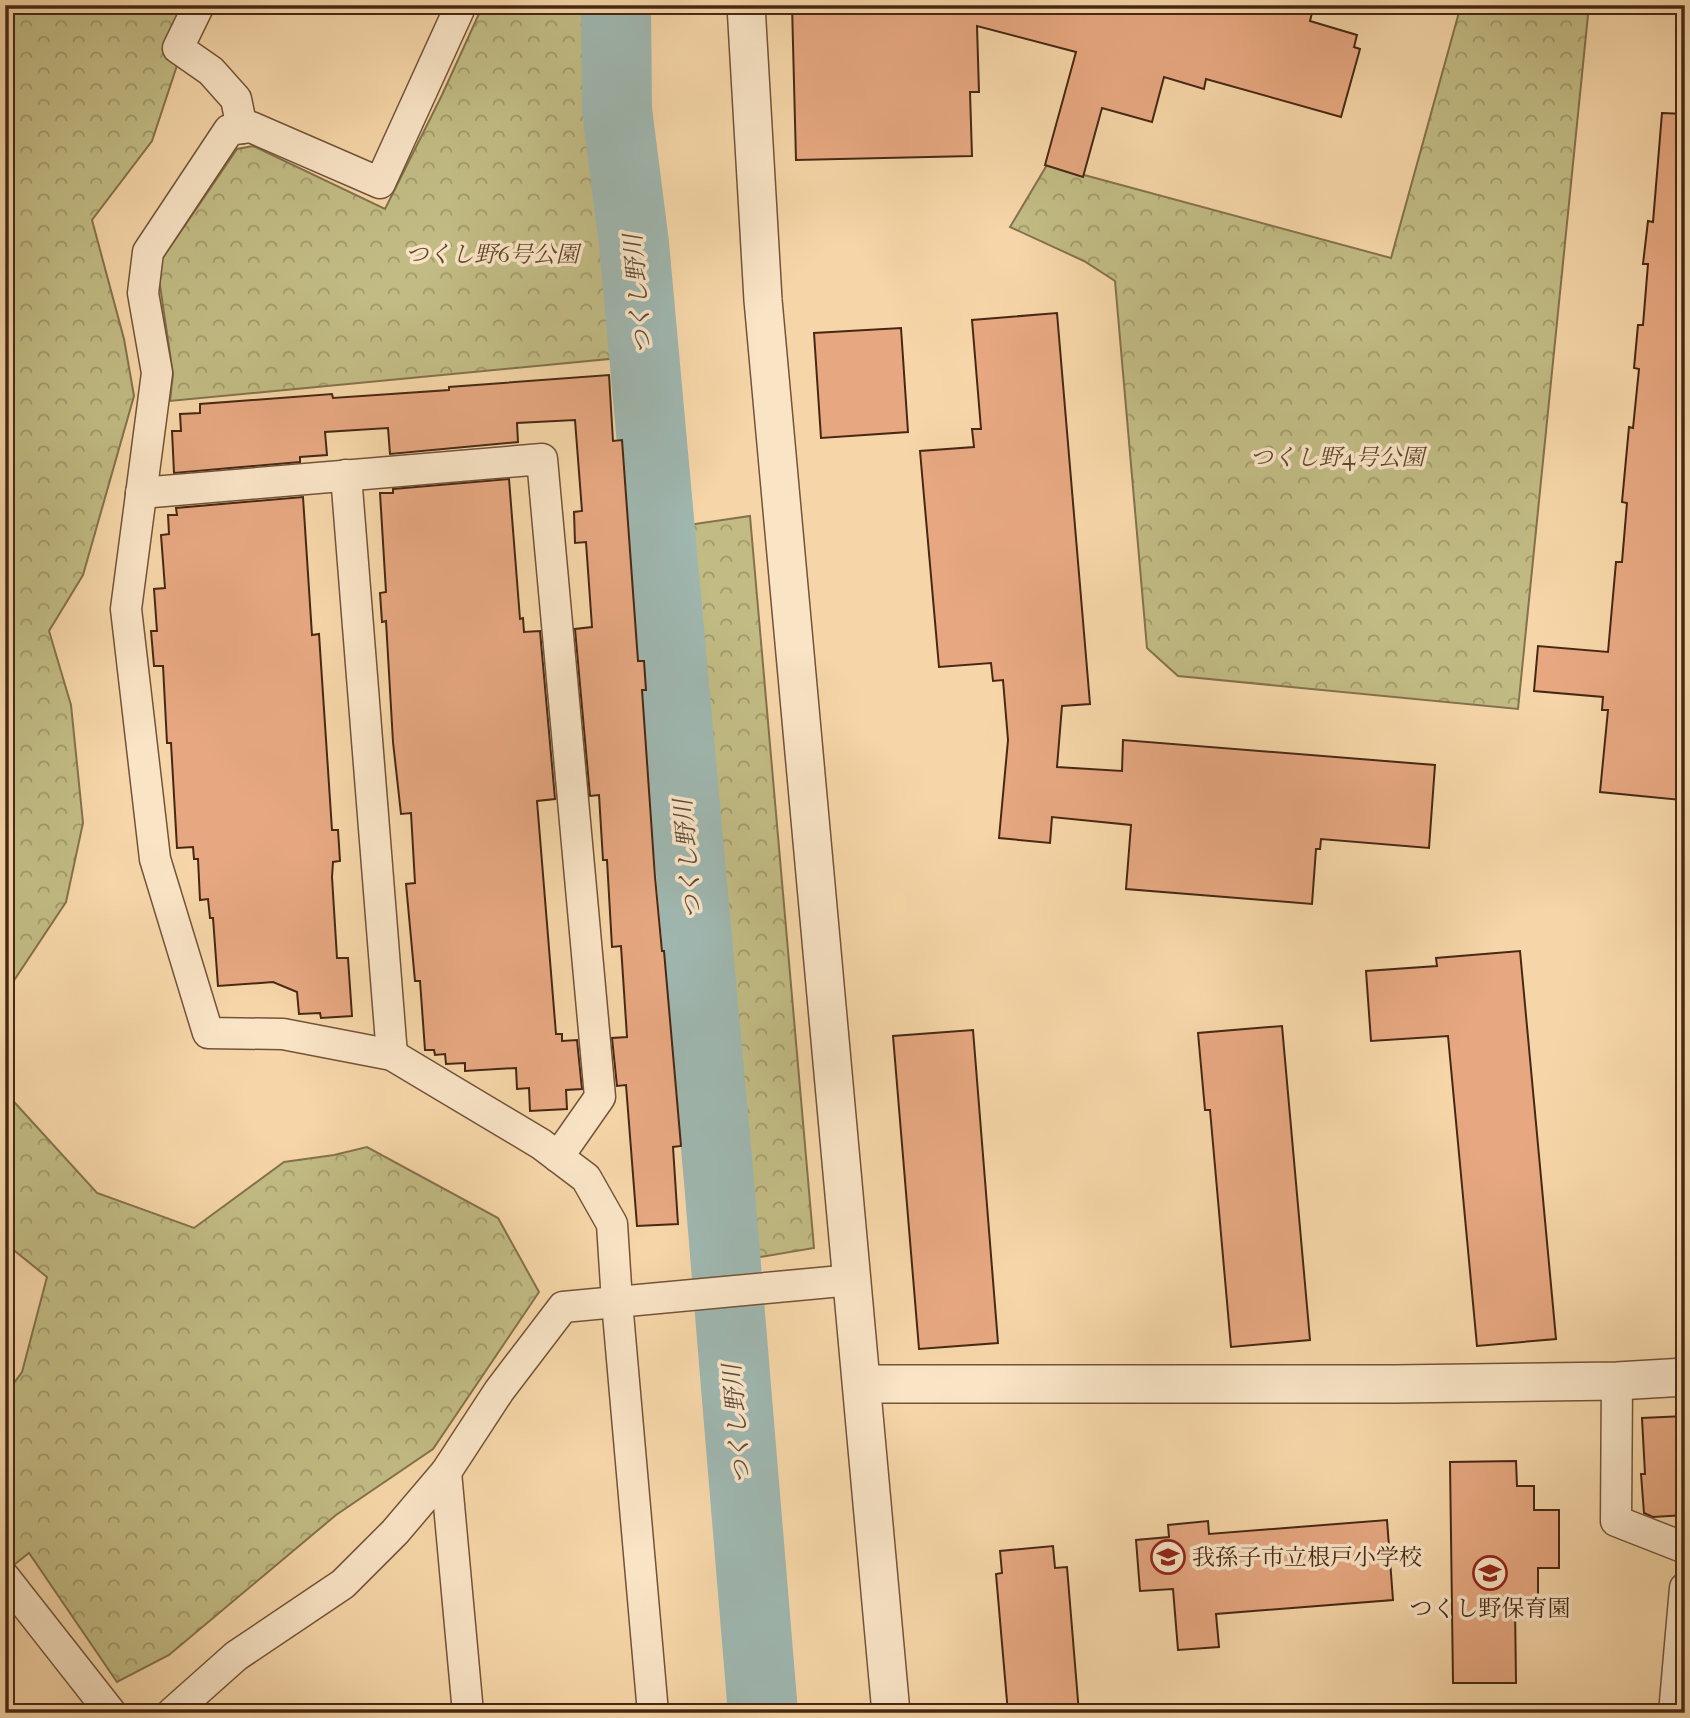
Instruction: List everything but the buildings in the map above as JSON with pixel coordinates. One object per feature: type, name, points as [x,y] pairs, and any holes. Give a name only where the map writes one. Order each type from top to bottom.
[{"type":"street","points":[[199,5],[178,48],[211,71],[236,99],[242,128]]},
{"type":"street","points":[[461,5],[380,183],[251,127],[229,131],[148,252],[143,293],[157,373],[126,609],[155,859],[208,1032],[283,1034],[392,1055],[541,1144],[586,1178],[612,1224],[653,1713]]},
{"type":"street","points":[[746,5],[764,300],[891,1713]]},
{"type":"street","points":[[141,493],[542,459],[600,1097],[558,1157]]},
{"type":"street","points":[[346,475],[392,1055]]},
{"type":"street","points":[[172,1713],[236,1656],[343,1584],[395,1532],[446,1472],[499,1391],[563,1307],[852,1280]]},
{"type":"street","points":[[863,1384],[1142,1386],[1617,1381],[1685,1377]]},
{"type":"street","points":[[1617,1381],[1616,1521],[1685,1548]]},
{"type":"street","points":[[446,1472],[468,1713]]},
{"type":"street","points":[[5,1578],[111,1713]]},
{"type":"street","points":[[1674,1713],[1685,1588]]},
{"type":"green space","points":[[5,5],[197,5],[152,141],[92,220],[124,339],[134,396],[83,575],[49,631],[71,705],[83,823],[66,902],[5,994]]},
{"type":"green space","name":"つくし野6号公園","points":[[483,5],[601,5],[601,172],[619,358],[170,401],[173,374],[159,279],[162,259],[237,149],[253,146],[385,209]]},
{"type":"green space","name":"つくし野4号公園","points":[[1461,5],[1589,5],[1518,709],[1178,676],[1147,648],[1115,281],[1084,261],[1010,227],[1047,165],[1391,258]]},
{"type":"green space","points":[[750,516],[814,1248],[742,1260],[681,526]]},
{"type":"green space","points":[[5,1092],[97,1193],[194,1228],[284,1162],[367,1147],[498,1218],[539,1292],[433,1449],[336,1515],[169,1655],[117,1682],[29,1553],[5,1572],[5,1395],[22,1372],[47,1277],[5,1243]]},
{"type":"waterway","name":"つくし野川","points":[[616,5],[617,110],[634,244],[719,1181],[763,1713]]},
{"type":"place","name":"我孫子市立根戸小学校","points":[[1168,1557]]},
{"type":"place","name":"つくし野保育園","points":[[1490,1573]]}]
